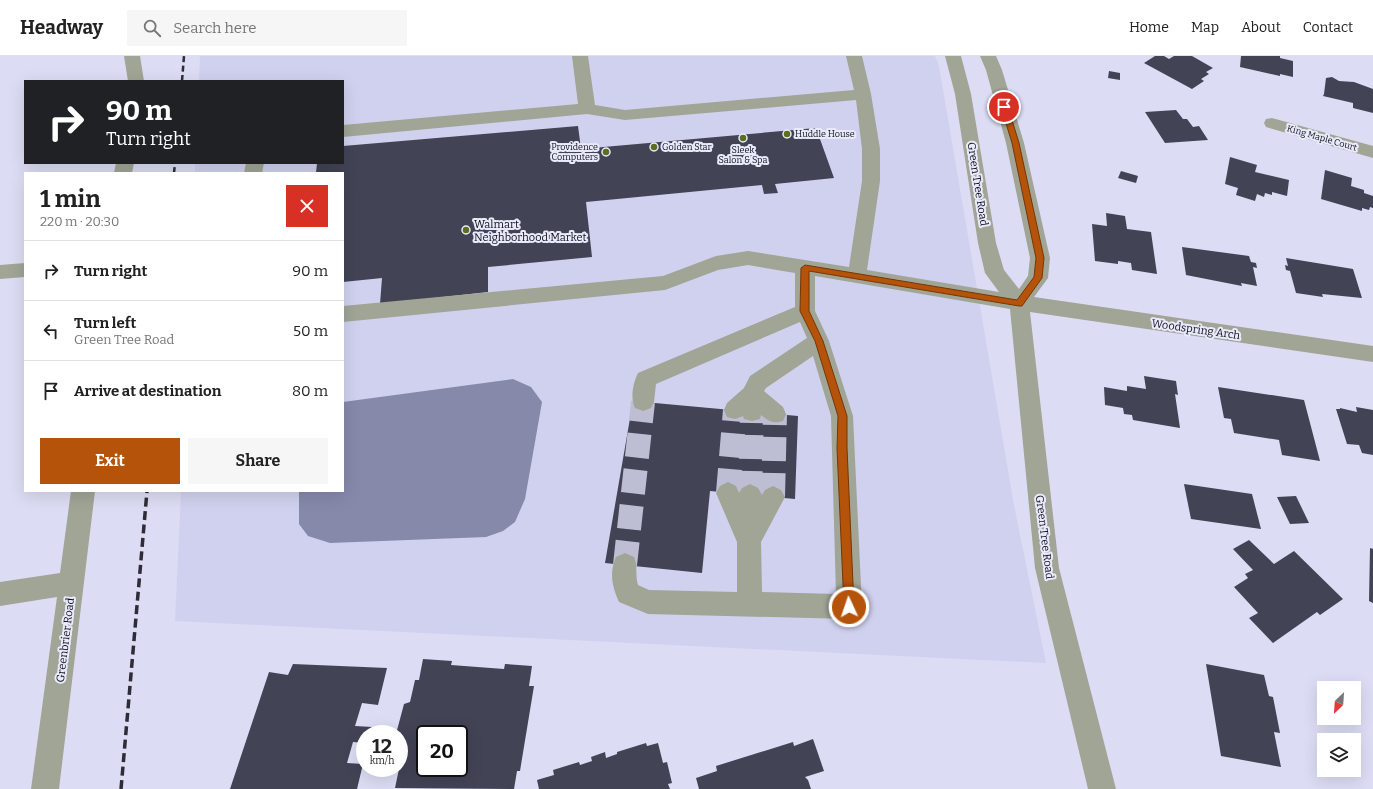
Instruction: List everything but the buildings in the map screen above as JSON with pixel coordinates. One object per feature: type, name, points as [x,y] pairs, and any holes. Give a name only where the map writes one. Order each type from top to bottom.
[{"type":"street","points":[[132,56],[136,71],[136,80]]},
{"type":"street","points":[[580,56],[587,109]]},
{"type":"street","points":[[854,56],[863,94],[871,149],[872,181],[857,276]]},
{"type":"street","name":"Green Tree Road","points":[[953,56],[963,94],[988,243],[995,273],[1019,303],[1047,568],[1102,789]]},
{"type":"street","points":[[988,56],[994,70],[1015,143],[1040,258],[1038,278],[1019,303]]},
{"type":"street","points":[[344,131],[587,109],[606,114],[625,114],[863,94]]},
{"type":"street","name":"King Maple Court","points":[[1272,123],[1373,152]]},
{"type":"street","name":"Woodspring Arch","points":[[344,314],[665,283],[716,263],[748,258],[1019,303],[1373,354]]},
{"type":"street","points":[[625,565],[624,580],[628,593],[648,602],[849,607],[842,416],[819,341],[805,311],[805,268]]},
{"type":"street","points":[[0,272],[24,270]]},
{"type":"street","points":[[643,402],[646,379],[805,311]]},
{"type":"street","points":[[775,414],[746,405],[758,382],[819,341]]},
{"type":"street","name":"Greenbrier Road","points":[[45,789],[84,492]]},
{"type":"street","points":[[750,495],[750,604]]},
{"type":"street","points":[[0,594],[72,583]]},
{"type":"shaded area","points":[[200,56],[935,56],[939,66],[1014,505],[1046,663],[175,621],[181,492],[344,492],[344,172],[195,172],[195,164],[344,164],[344,80],[199,80]]},
{"type":"shaded area","points":[[513,379],[531,387],[542,402],[525,499],[515,522],[503,531],[486,537],[330,543],[308,536],[299,524],[299,492],[344,492],[344,402]]},
{"type":"tunnel","points":[[625,565],[643,402]]},
{"type":"tunnel","points":[[728,493],[735,410]]},
{"type":"tunnel","points":[[750,495],[752,412]]},
{"type":"tunnel","points":[[773,497],[775,414]]},
{"type":"railway","points":[[182,80],[184,56]]},
{"type":"railway","points":[[174,172],[175,164]]},
{"type":"railway","points":[[121,789],[147,492]]},
{"type":"place","name":"Huddle House","points":[[787,134]]},
{"type":"place","name":"Sleek Salon & Spa","points":[[743,138]]},
{"type":"place","name":"Golden Star","points":[[654,147]]},
{"type":"place","name":"Providence Computers","points":[[606,152]]},
{"type":"place","name":"Walmart Neighborhood Market","points":[[466,230]]},
{"type":"route","points":[[849,607],[842,416],[819,341],[805,311],[805,268],[1019,303],[1038,278],[1040,258],[1015,143],[1004,107]]}]
